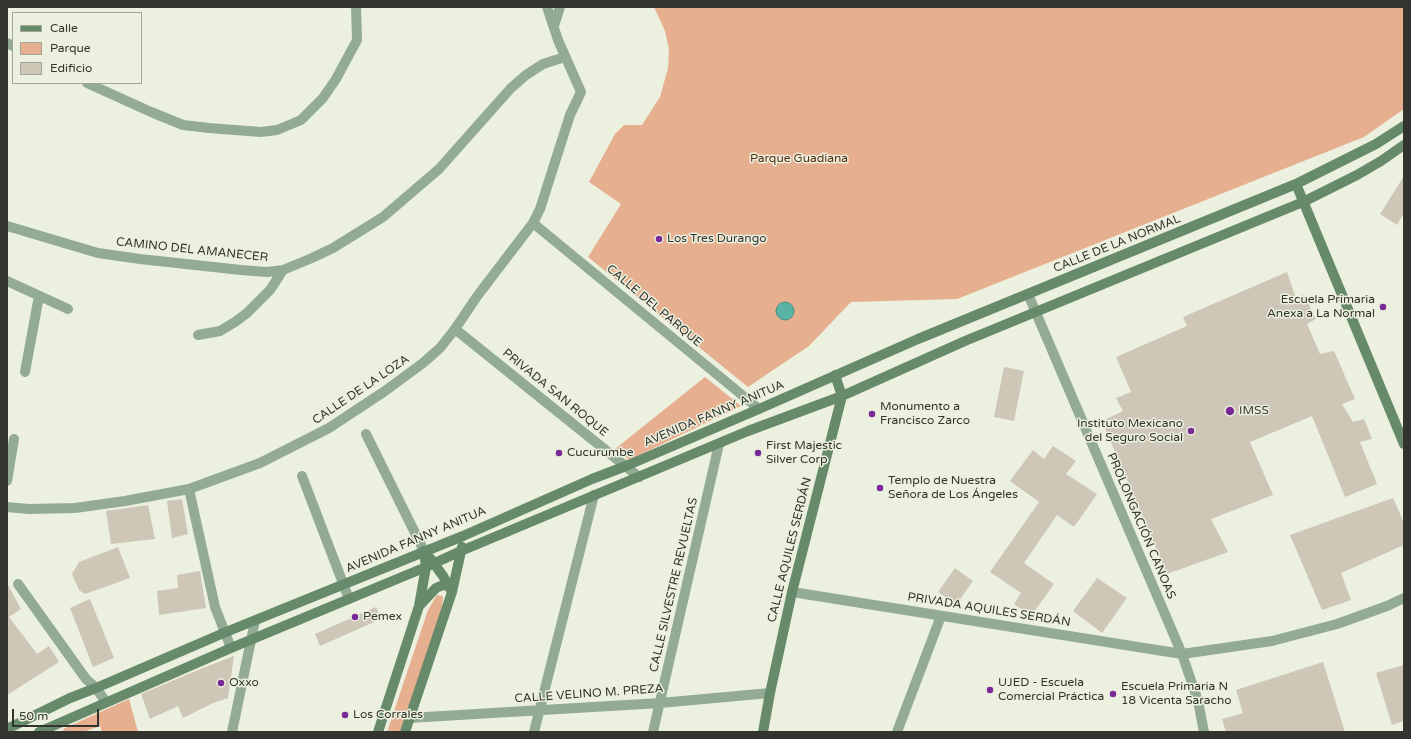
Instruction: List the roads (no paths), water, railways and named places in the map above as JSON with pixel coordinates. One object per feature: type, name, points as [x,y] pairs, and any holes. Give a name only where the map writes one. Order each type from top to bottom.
[{"type":"main road","name":"CALLE DE LA NORMAL","points":[[835,375],[918,339],[1296,184],[1365,150],[1404,126]]},
{"type":"main road","points":[[39,732],[231,648],[594,495],[748,431],[842,396],[965,341],[1303,202],[1357,175],[1404,145]]},
{"type":"main road","points":[[1296,184],[1404,444]]},
{"type":"main road","points":[[835,375],[842,396]]},
{"type":"main road","name":"AVENIDA FANNY ANITUA","points":[[7,729],[70,698],[226,632],[463,536],[835,375]]},
{"type":"main road","name":"CALLE AQUILES SERDÁN","points":[[763,732],[792,592],[842,396]]},
{"type":"main road","points":[[748,431],[757,422],[759,409]]},
{"type":"main road","points":[[405,732],[450,589],[461,551],[463,536]]},
{"type":"main road","points":[[424,551],[430,565],[450,589]]},
{"type":"main road","points":[[378,732],[419,606],[430,565]]},
{"type":"main road","points":[[419,606],[436,588],[443,585],[450,589]]},
{"type":"street","points":[[89,84],[151,112],[183,124],[209,128],[261,132],[278,130],[301,120],[323,98],[336,79],[357,40],[356,7]]},
{"type":"street","points":[[547,7],[565,57]]},
{"type":"street","points":[[554,26],[560,7]]},
{"type":"street","name":"CALLE DE LA LOZA","points":[[7,507],[28,509],[75,508],[189,490],[260,464],[328,428],[386,391],[423,363],[440,348],[455,329],[482,289],[533,222],[540,209],[570,115],[581,92],[565,57]]},
{"type":"street","name":"CAMINO DEL AMANECER","points":[[7,226],[98,253],[240,270],[267,272],[283,270],[333,248],[383,217],[439,169],[511,88],[521,79],[535,68],[565,57]]},
{"type":"street","name":"CALLE DEL PARQUE","points":[[533,222],[759,409]]},
{"type":"street","points":[[198,334],[220,331],[228,327],[270,290],[283,270]]},
{"type":"street","points":[[7,281],[68,309]]},
{"type":"street","name":"PROLONGACIÓN CANOAS","points":[[1028,294],[1182,654],[1198,701],[1204,732]]},
{"type":"street","points":[[25,372],[39,296]]},
{"type":"street","name":"PRIVADA SAN ROQUE","points":[[455,329],[639,477]]},
{"type":"street","points":[[366,434],[424,551]]},
{"type":"street","points":[[7,481],[14,440]]},
{"type":"street","name":"CALLE SILVESTRE REVUELTAS","points":[[653,732],[719,444]]},
{"type":"street","points":[[302,476],[349,599]]},
{"type":"street","points":[[189,490],[215,607],[231,648]]},
{"type":"street","points":[[534,732],[594,495]]},
{"type":"street","points":[[18,584],[86,679],[96,688],[106,702]]},
{"type":"street","name":"PRIVADA AQUILES SERDÁN","points":[[792,592],[1182,654],[1272,641],[1336,624],[1387,606],[1404,598]]},
{"type":"street","points":[[898,732],[941,616]]},
{"type":"street","points":[[232,732],[255,621]]},
{"type":"street","name":"CALLE VELINO M. PREZA","points":[[409,718],[660,702],[770,693]]},
{"type":"water","points":[[785,302],[791,305],[794,311],[791,317],[785,320],[779,317],[776,311],[779,305]]},
{"type":"place","name":"Los Tres Durango","points":[[659,239]]},
{"type":"place","name":"Escuela Primaria Anexa a La Normal","points":[[1383,307]]},
{"type":"place","name":"IMSS","points":[[1230,411]]},
{"type":"place","name":"Monumento a Francisco Zarco","points":[[872,414]]},
{"type":"place","name":"Instituto Mexicano del Seguro Social","points":[[1191,431]]},
{"type":"place","name":"Cucurumbe","points":[[559,453]]},
{"type":"place","name":"First Majestic Silver Corp","points":[[758,453]]},
{"type":"place","name":"Templo de Nuestra Señora de Los Ángeles","points":[[880,488]]},
{"type":"place","name":"Pemex","points":[[355,617]]},
{"type":"place","name":"Oxxo","points":[[221,683]]},
{"type":"place","name":"UJED - Escuela Comercial Práctica","points":[[990,690]]},
{"type":"place","name":"Escuela Primaria N 18 Vicenta Saracho","points":[[1113,694]]},
{"type":"place","name":"Los Corrales","points":[[345,715]]},
{"type":"park label","name":"Parque Guadiana","points":[[799,159]]}]
